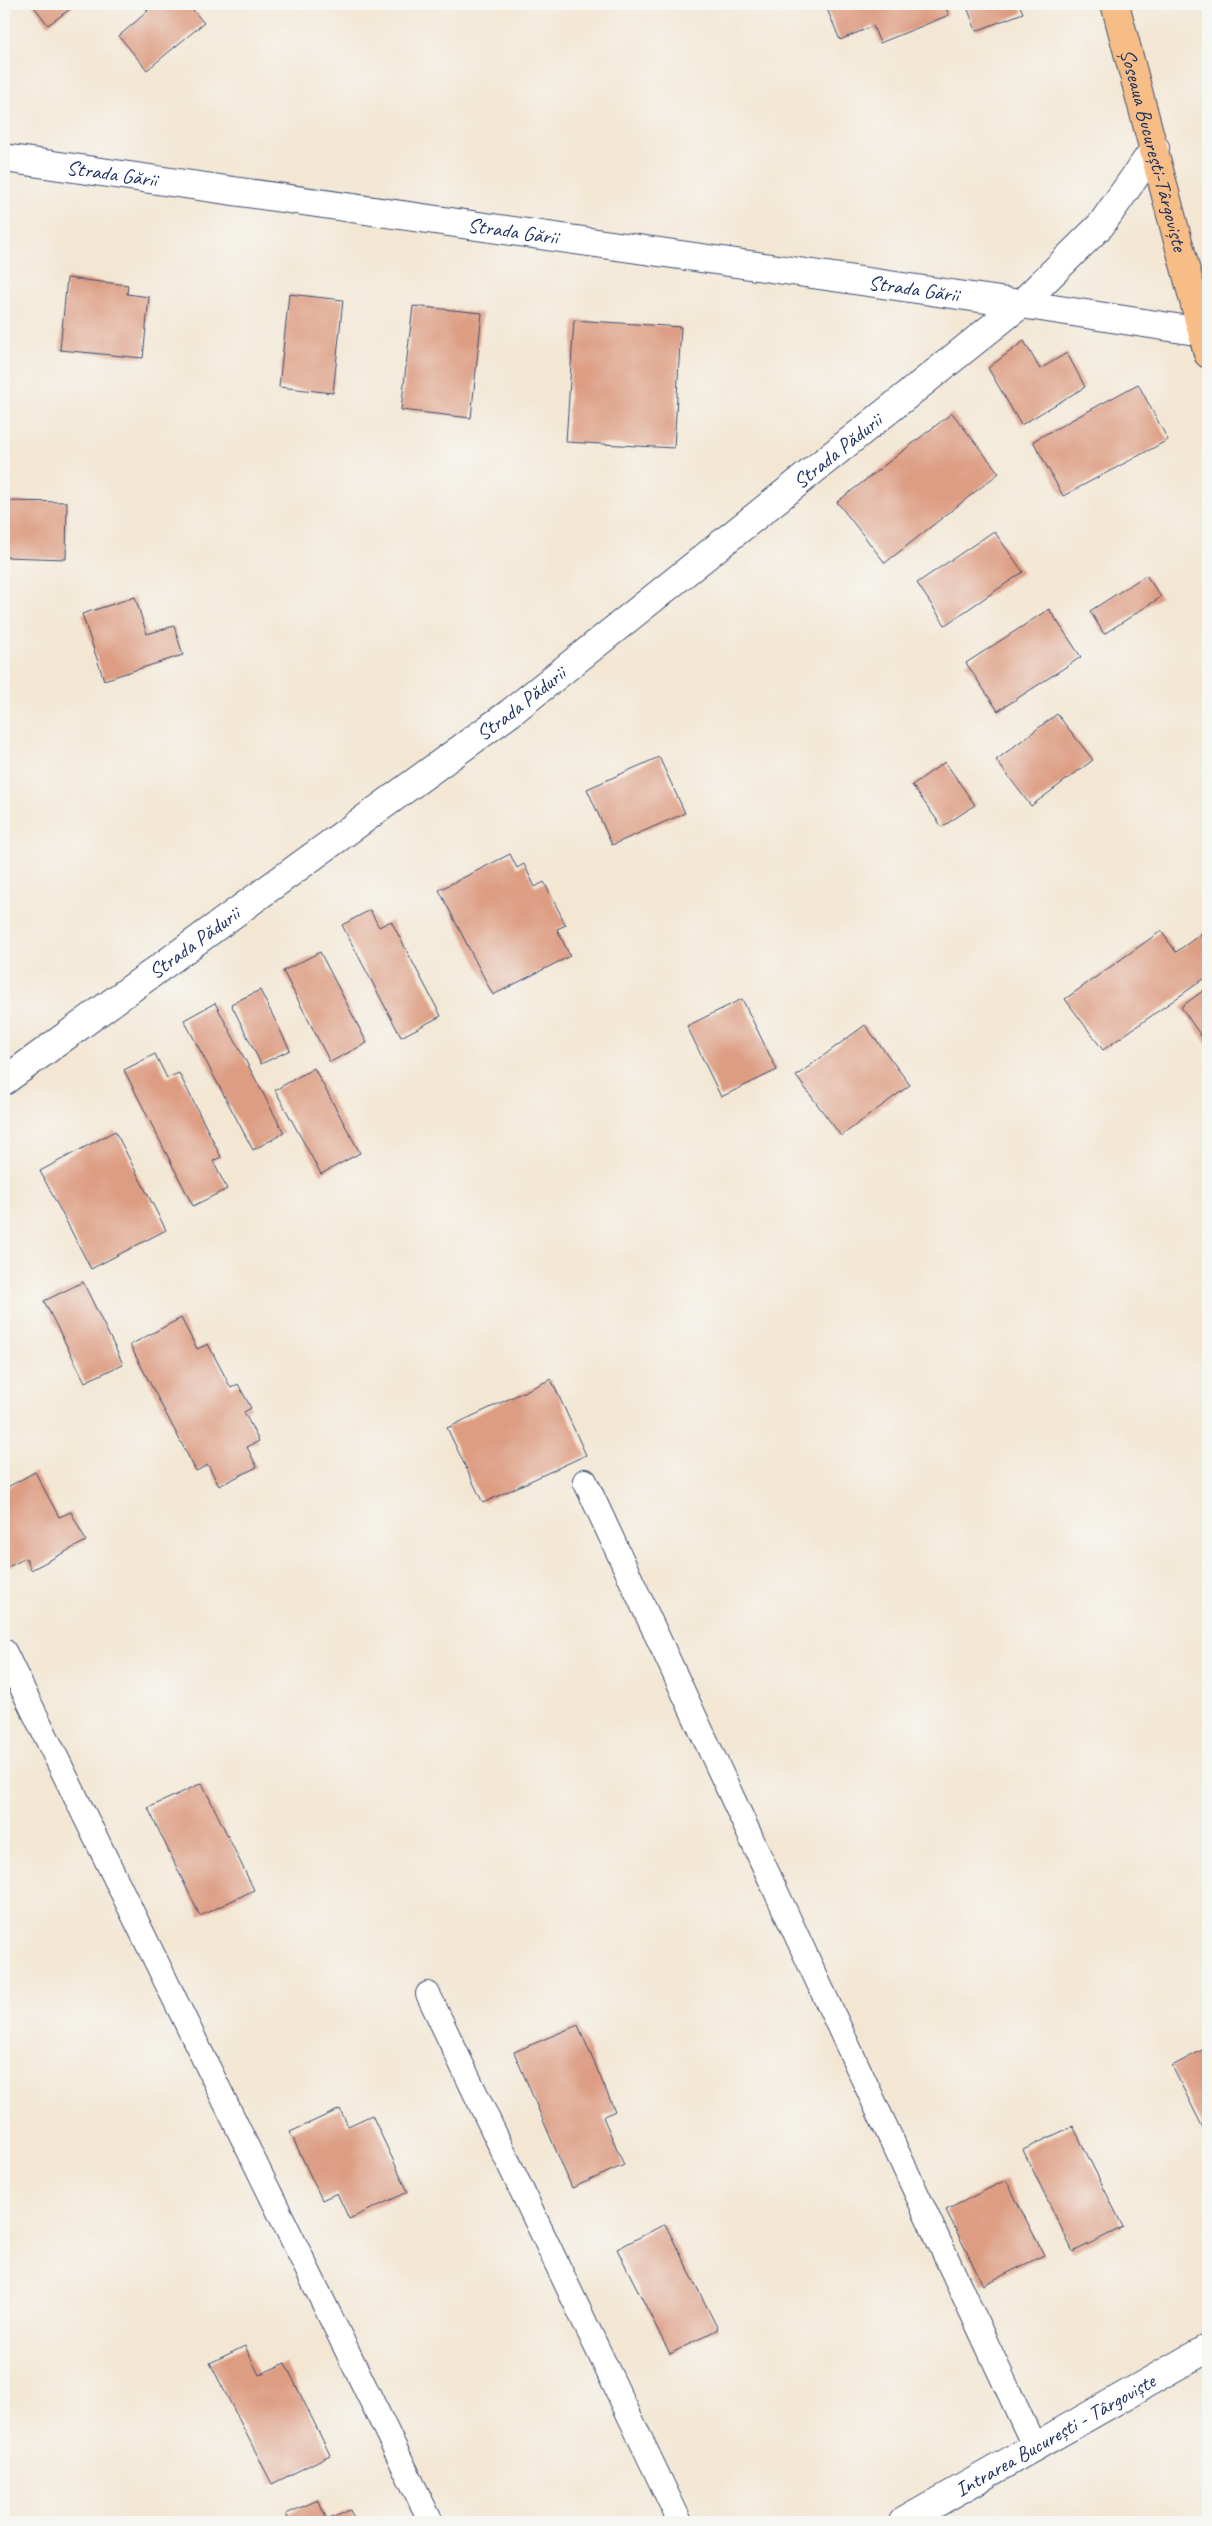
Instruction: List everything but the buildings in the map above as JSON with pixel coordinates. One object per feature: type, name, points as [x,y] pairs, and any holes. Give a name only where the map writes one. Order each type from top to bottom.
[{"type":"main road","name":"Șoseaua București-Târgoviște","points":[[1115,4],[1155,148],[1205,343]]},
{"type":"street","name":"Strada Pădurii","points":[[4,1082],[510,713],[1022,304],[1101,225],[1155,148]]},
{"type":"street","name":"Strada Gării","points":[[4,158],[1022,304],[1205,343]]},
{"type":"street","name":"Intrarea București - Târgoviște","points":[[903,2522],[1208,2348]]},
{"type":"lane","points":[[585,1481],[1034,2446]]},
{"type":"lane","points":[[4,1651],[432,2522]]},
{"type":"lane","points":[[428,1994],[680,2522]]}]
